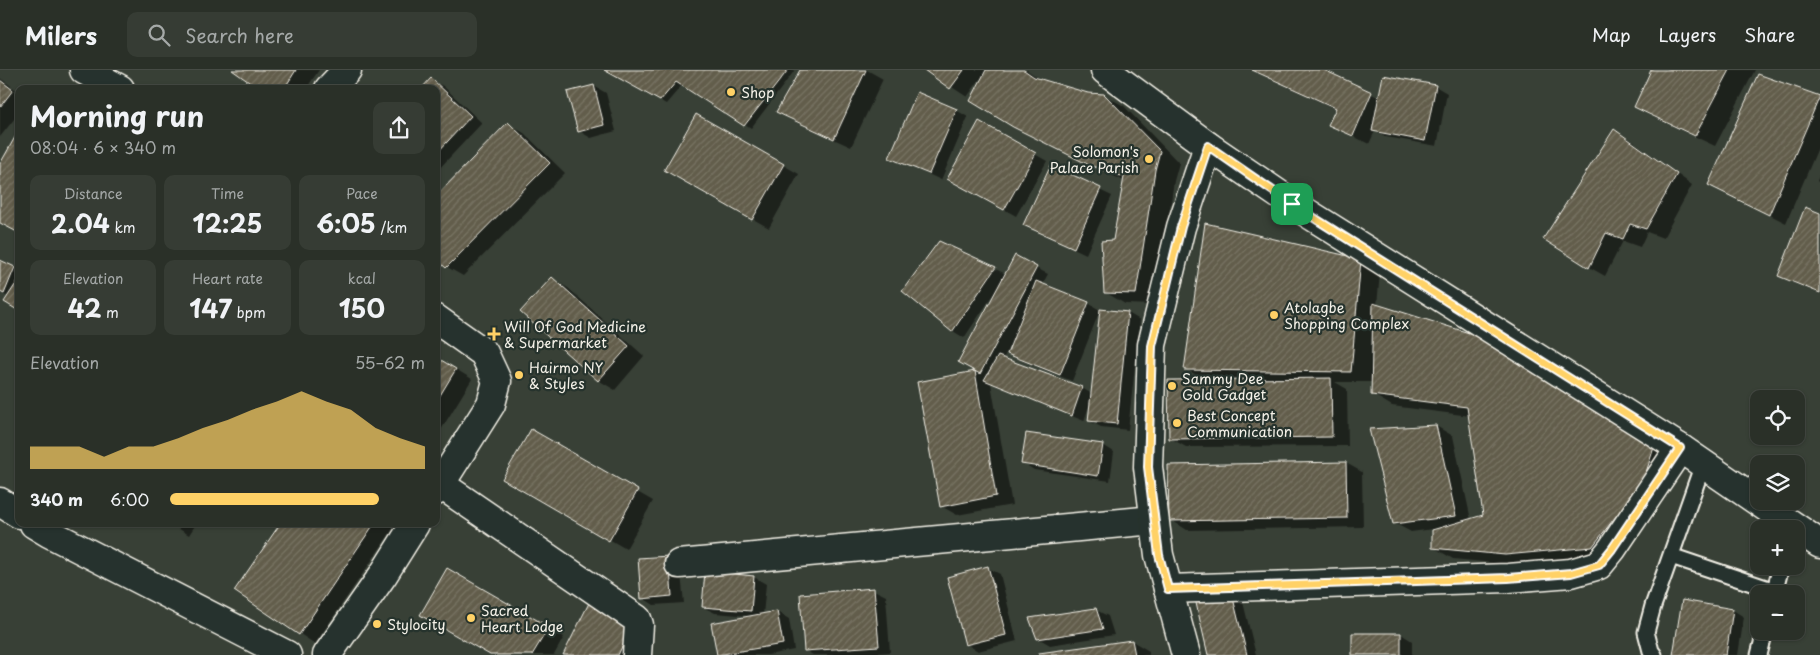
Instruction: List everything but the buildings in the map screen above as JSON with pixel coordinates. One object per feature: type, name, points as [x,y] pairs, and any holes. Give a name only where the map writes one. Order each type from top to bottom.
[{"type":"street","points":[[84,70],[112,85]]},
{"type":"street","points":[[333,85],[347,70]]},
{"type":"street","points":[[1111,71],[1208,146],[1292,204],[1680,448],[1781,520]]},
{"type":"street","points":[[1186,655],[1159,555],[1148,467],[1152,346],[1181,227],[1208,146]]},
{"type":"street","points":[[440,322],[484,353],[497,381],[491,404],[440,485]]},
{"type":"street","points":[[1168,589],[1508,578],[1571,573],[1599,565],[1612,549],[1680,448]]},
{"type":"street","points":[[440,489],[637,619],[639,626],[637,655]]},
{"type":"street","points":[[0,502],[15,511]]},
{"type":"street","points":[[679,564],[1154,520]]},
{"type":"street","points":[[39,527],[287,655]]},
{"type":"street","points":[[327,655],[383,575],[413,527]]},
{"type":"street","points":[[1805,535],[1820,544]]},
{"type":"lane","points":[[1654,655],[1651,651],[1646,632],[1653,606],[1703,464]]},
{"type":"lane","points":[[1671,556],[1755,585]]},
{"type":"lane","points":[[1759,655],[1763,640]]},
{"type":"place","name":"Shop","points":[[731,92]]},
{"type":"place","name":"Solomon's Palace Parish","points":[[1149,159]]},
{"type":"place","name":"Atolagbe Shopping Complex","points":[[1274,315]]},
{"type":"place","name":"Will Of God Medicine & Supermarket","points":[[494,334]]},
{"type":"place","name":"Hairmo NY & Styles","points":[[519,375]]},
{"type":"place","name":"Sammy Dee Gold Gadget","points":[[1172,386]]},
{"type":"place","name":"Best Concept Communication","points":[[1177,423]]},
{"type":"place","name":"Sacred Heart Lodge","points":[[471,618]]},
{"type":"place","name":"Stylocity","points":[[377,624]]},
{"type":"route","points":[[1208,146],[1292,204],[1680,448],[1612,549],[1599,565],[1571,573],[1508,578],[1168,589],[1159,555],[1148,467],[1152,346],[1181,227],[1208,146]]}]
